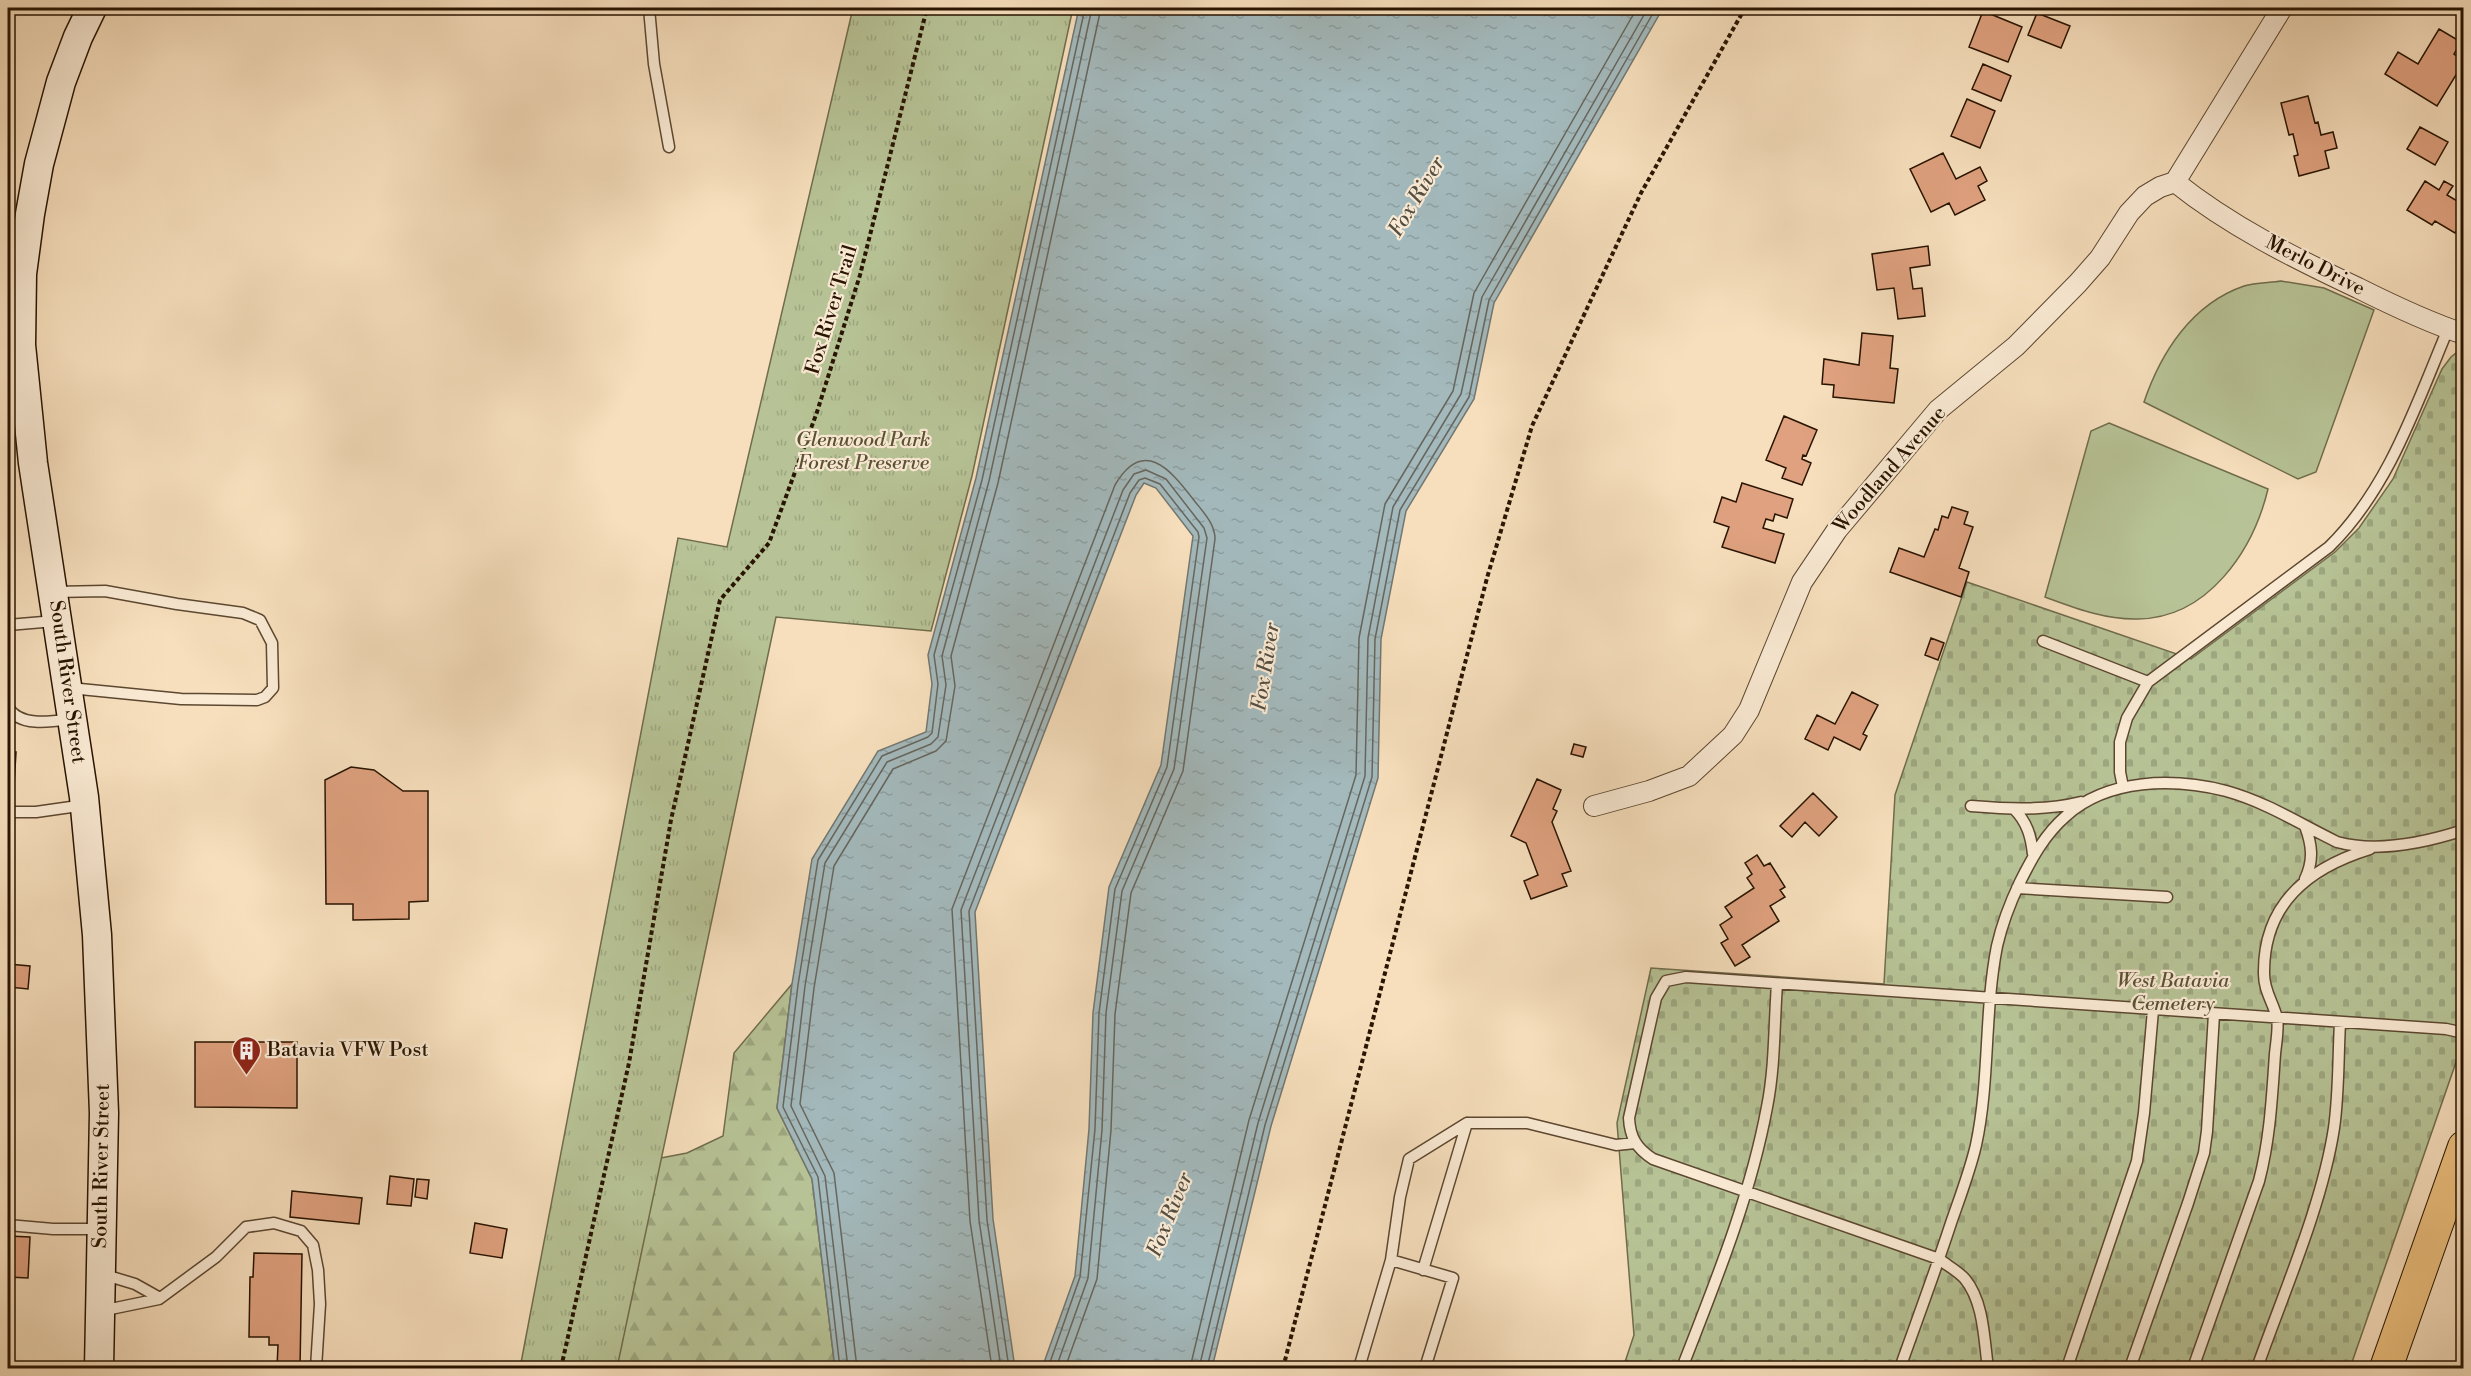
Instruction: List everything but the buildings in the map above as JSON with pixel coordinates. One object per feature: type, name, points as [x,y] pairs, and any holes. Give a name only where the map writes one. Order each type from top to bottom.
[{"type":"main road","name":"South River Street","points":[[92,8],[78,37],[50,117],[30,214],[22,274],[21,345],[25,401],[85,805],[97,935],[103,1061],[99,1368]]},
{"type":"main road","points":[[2386,1368],[2463,1147]]},
{"type":"street","points":[[2175,182],[2282,8]]},
{"type":"street","name":"Merlo Drive","points":[[2175,182],[2202,204],[2309,265],[2456,332]]},
{"type":"street","name":"Woodland Avenue","points":[[1594,806],[1649,791],[1689,776],[1733,735],[1749,710],[1802,582],[1837,530],[1938,410],[2016,346],[2078,283],[2100,258],[2129,213],[2145,196],[2160,187],[2175,182]]},
{"type":"lane","points":[[649,8],[654,64],[669,147]]},
{"type":"lane","points":[[2123,788],[2120,772],[2120,742],[2127,718],[2148,682],[2329,547],[2348,528],[2369,499],[2387,468],[2456,332]]},
{"type":"lane","points":[[54,592],[105,591],[243,613],[260,620],[272,643],[273,688],[265,697],[257,700],[181,699],[68,688]]},
{"type":"lane","points":[[8,625],[58,621]]},
{"type":"lane","points":[[2043,641],[2148,682]]},
{"type":"lane","points":[[8,707],[15,716],[22,720],[43,722],[73,718]]},
{"type":"lane","points":[[1971,806],[2014,809],[2050,807],[2093,799],[2123,788],[2168,783],[2217,789],[2253,800],[2337,842],[2352,846],[2377,847]]},
{"type":"lane","points":[[1900,1368],[1976,1145],[1990,999],[2004,918],[2033,854],[2051,830],[2067,814],[2093,799]]},
{"type":"lane","points":[[8,812],[36,812],[85,805]]},
{"type":"lane","points":[[2014,809],[2028,828],[2033,854]]},
{"type":"lane","points":[[2193,1368],[2257,1189],[2266,1156],[2277,1018],[2266,992],[2264,975],[2268,940],[2274,921],[2305,879],[2312,858],[2310,839],[2305,826]]},
{"type":"lane","points":[[2305,879],[2337,861],[2377,847],[2432,838],[2463,830]]},
{"type":"lane","points":[[2017,888],[2167,897]]},
{"type":"lane","points":[[1988,1368],[1974,1294],[1967,1281],[1939,1259],[1653,1159],[1635,1143],[1630,1132],[1629,1118],[1656,998],[1666,981],[1686,977],[2446,1029],[2463,1034]]},
{"type":"lane","points":[[1682,1368],[1747,1192],[1768,1104],[1777,984]]},
{"type":"lane","points":[[2067,1368],[2137,1161],[2144,1113],[2153,1010]]},
{"type":"lane","points":[[2130,1368],[2204,1153],[2214,1014]]},
{"type":"lane","points":[[2257,1368],[2310,1218],[2328,1158],[2337,1100],[2340,1023]]},
{"type":"lane","points":[[1359,1368],[1391,1260],[1400,1197],[1409,1158],[1467,1123],[1527,1123],[1616,1145],[1635,1143]]},
{"type":"lane","points":[[1423,1270],[1467,1123]]},
{"type":"lane","points":[[100,1311],[160,1298],[216,1257],[246,1227],[274,1223],[301,1231],[313,1245],[318,1270],[320,1304],[316,1368]]},
{"type":"lane","points":[[8,1225],[53,1229],[102,1229]]},
{"type":"lane","points":[[1391,1260],[1453,1278],[1425,1368]]},
{"type":"lane","points":[[101,1274],[135,1284],[160,1298]]},
{"type":"path","name":"Fox River Trail","points":[[561,1368],[629,1063],[671,820],[720,600],[769,543],[817,412],[860,275],[927,8]]},
{"type":"path","points":[[1283,1368],[1487,578],[1532,426],[1641,194],[1745,8]]},
{"type":"green space","name":"Glenwood Park Forest Preserve","points":[[853,8],[1073,8],[972,476],[931,631],[776,617],[617,1368],[520,1368],[678,538],[727,547]]},
{"type":"green space","points":[[2281,281],[2324,288],[2374,310],[2316,472],[2298,479],[2144,402],[2159,365],[2169,348],[2194,317],[2225,294],[2244,286]]},
{"type":"green space","name":"West Batavia Cemetery","points":[[2460,350],[2463,350],[2463,1042],[2350,1368],[1623,1368],[1634,1335],[1617,1123],[1651,968],[1884,984],[1895,795],[1967,582],[2191,659],[2335,552],[2359,528],[2393,479],[2442,369]]},
{"type":"green space","points":[[2109,423],[2268,489],[2251,535],[2239,557],[2224,577],[2206,594],[2186,607],[2163,616],[2138,619],[2114,618],[2045,597],[2091,431]]},
{"type":"green space","points":[[792,984],[777,1108],[812,1179],[835,1368],[576,1368],[619,1166],[687,1153],[723,1136],[734,1053]]},
{"type":"water","name":"Fox River","points":[[1079,8],[1663,8],[1494,303],[1474,399],[1406,511],[1381,639],[1378,778],[1271,1126],[1212,1368],[1042,1368],[1075,1276],[1089,1129],[1093,1013],[1109,887],[1161,765],[1193,536],[1156,488],[1144,483],[1136,495],[975,912],[993,1219],[1015,1368],[835,1368],[812,1179],[777,1108],[792,984],[812,859],[878,751],[926,732],[932,684],[928,655],[976,478]]},
{"type":"place","name":"Batavia VFW Post","points":[[246,1076]]}]
